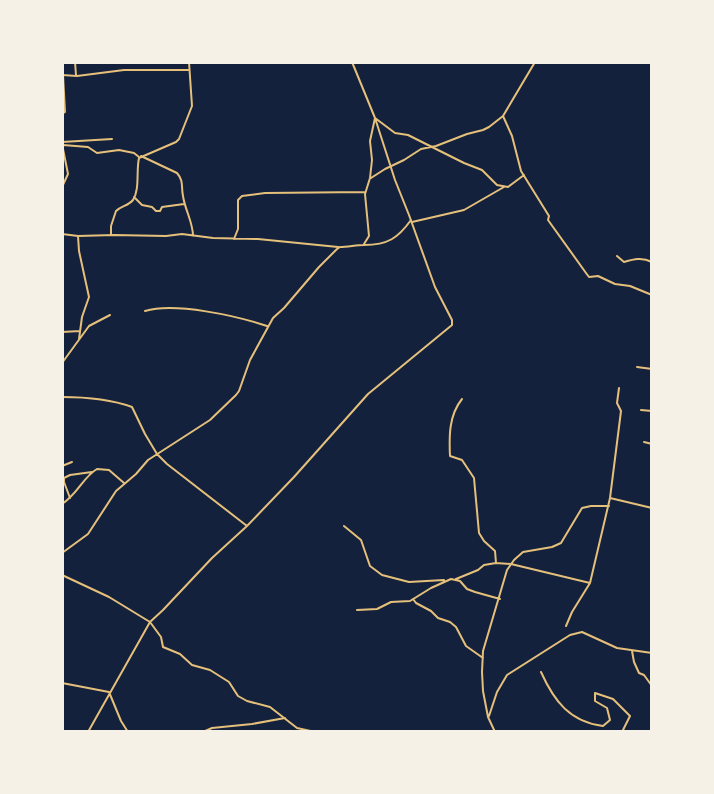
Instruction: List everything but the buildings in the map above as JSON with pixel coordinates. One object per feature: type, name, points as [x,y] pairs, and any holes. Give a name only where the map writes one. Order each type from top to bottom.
[{"type":"street","points":[[75,62],[76,76]]},
{"type":"street","points":[[140,156],[176,142],[179,139],[192,106],[189,62]]},
{"type":"street","points":[[88,732],[150,622],[294,477],[368,394],[452,324],[452,320],[435,287],[412,221],[390,167],[375,118],[352,62]]},
{"type":"street","points":[[370,178],[421,149],[484,130],[503,116],[535,62]]},
{"type":"street","points":[[62,114],[65,112],[63,75],[76,76],[124,70],[189,70]]},
{"type":"street","points":[[503,116],[514,140],[520,167],[524,175],[549,216],[549,221],[589,277],[598,276],[615,284],[627,285],[652,295]]},
{"type":"street","points":[[375,118],[395,133],[408,135],[482,170],[492,181],[504,187]]},
{"type":"street","points":[[363,245],[370,234],[365,192],[370,178],[372,160],[370,141],[375,118]]},
{"type":"street","points":[[63,144],[112,139]]},
{"type":"street","points":[[63,144],[88,147],[97,153],[119,150],[134,153],[177,174],[182,182],[184,204],[191,221],[193,236]]},
{"type":"street","points":[[62,220],[62,188],[68,174],[63,144]]},
{"type":"street","points":[[111,235],[111,226],[116,211],[128,204],[134,197],[138,184],[137,174],[140,156]]},
{"type":"street","points":[[62,234],[78,236],[166,236],[182,234],[338,247],[379,244],[391,240],[412,221],[464,210],[504,187],[513,184],[524,175]]},
{"type":"street","points":[[234,239],[238,229],[238,200],[242,196],[265,193],[365,192]]},
{"type":"street","points":[[134,197],[142,205],[156,211],[160,211],[162,207],[184,204]]},
{"type":"street","points":[[78,236],[79,250],[89,297],[79,338]]},
{"type":"street","points":[[62,553],[81,541],[88,534],[116,491],[136,474],[148,460],[210,420],[236,395],[250,360],[273,318],[338,247]]},
{"type":"street","points":[[617,256],[624,262],[631,259],[644,258],[652,262]]},
{"type":"street","points":[[144,312],[156,308],[180,308],[268,326]]},
{"type":"street","points":[[62,363],[89,326],[110,315]]},
{"type":"street","points":[[62,332],[80,331]]},
{"type":"street","points":[[637,367],[652,369]]},
{"type":"street","points":[[566,626],[572,612],[590,583],[609,506],[621,411],[617,403],[619,388]]},
{"type":"street","points":[[62,397],[111,401],[132,407],[145,434],[158,454],[179,475],[227,509],[247,526]]},
{"type":"street","points":[[462,399],[451,419],[450,456],[462,460],[474,478],[479,533],[495,552],[496,563]]},
{"type":"street","points":[[642,410],[652,411]]},
{"type":"street","points":[[644,442],[652,444]]},
{"type":"street","points":[[62,466],[72,462]]},
{"type":"street","points":[[70,498],[64,479],[70,475],[92,472],[97,469],[109,470],[124,483]]},
{"type":"street","points":[[62,504],[80,489],[92,472]]},
{"type":"street","points":[[610,498],[652,508]]},
{"type":"street","points":[[494,732],[488,717],[483,691],[483,658],[487,636],[500,599],[507,570],[523,552],[552,547],[561,543],[582,508],[609,506]]},
{"type":"street","points":[[344,526],[361,540],[370,566],[382,576],[409,582],[456,579],[478,570],[484,565],[496,563],[511,564],[590,583]]},
{"type":"street","points":[[62,575],[109,597],[150,622],[161,637],[162,647],[180,654],[192,665],[210,670],[229,682],[238,696],[247,701],[270,707],[297,728],[315,732]]},
{"type":"street","points":[[456,579],[467,588],[486,596],[500,599]]},
{"type":"street","points":[[357,610],[377,609],[391,602],[409,602],[446,580]]},
{"type":"street","points":[[413,599],[438,618],[450,622],[457,628],[466,646],[483,658]]},
{"type":"street","points":[[488,717],[497,692],[507,675],[570,635],[584,633],[617,648],[652,653]]},
{"type":"street","points":[[632,651],[639,673],[644,675],[652,686]]},
{"type":"street","points":[[542,672],[549,689],[565,711],[590,724],[603,726],[610,720],[607,708],[595,701],[595,693],[613,699],[630,716],[622,732]]},
{"type":"street","points":[[62,683],[109,692]]},
{"type":"street","points":[[109,692],[121,722],[128,732]]},
{"type":"street","points":[[203,732],[212,728],[285,718]]}]
